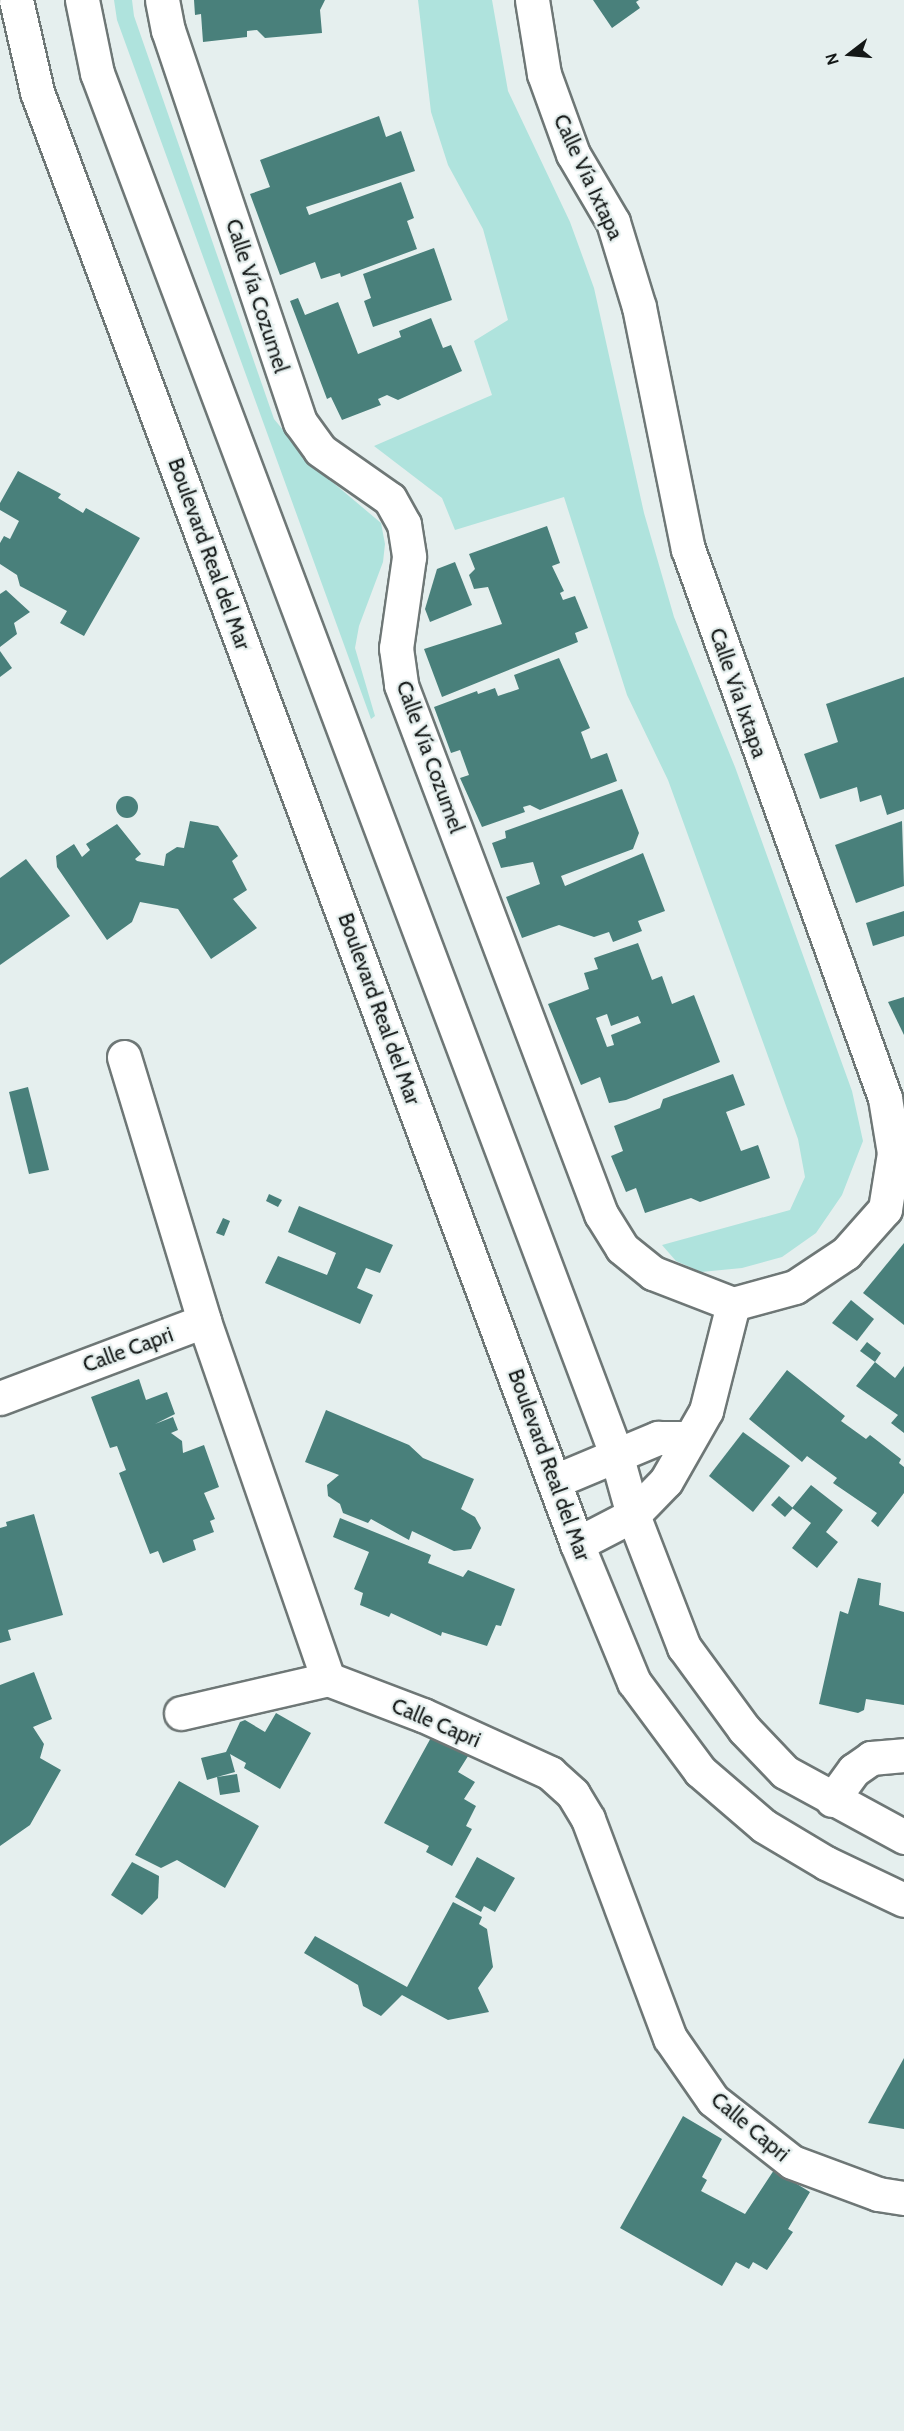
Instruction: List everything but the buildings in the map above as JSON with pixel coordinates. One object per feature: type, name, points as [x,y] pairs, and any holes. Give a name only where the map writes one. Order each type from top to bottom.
[{"type":"street","name":"Boulevard Real del Mar","points":[[16,0],[41,104],[577,1544],[634,1682],[700,1771],[764,1826],[826,1863],[904,1900]]},
{"type":"street","points":[[82,0],[97,73],[616,1454],[633,1515],[684,1647],[744,1729],[785,1772],[832,1800],[904,1837]]},
{"type":"street","name":"Calle Vía Cozumel","points":[[162,0],[172,41],[300,422],[320,450],[390,499],[405,524],[409,557],[396,648],[401,685],[601,1214],[622,1248],[653,1273],[733,1304]]},
{"type":"street","name":"Calle Vía Ixtapa","points":[[531,0],[544,74],[573,154],[613,222],[639,307],[688,549],[885,1098],[894,1153],[885,1209],[846,1253],[795,1287],[733,1304]]},
{"type":"street","points":[[124,1057],[204,1321],[328,1679],[181,1713]]},
{"type":"street","points":[[577,1544],[633,1515],[666,1481],[688,1437],[706,1411],[733,1304]]},
{"type":"street","name":"Calle Capri","points":[[0,1398],[204,1321]]},
{"type":"street","points":[[555,1481],[658,1438],[688,1437]]},
{"type":"street","name":"Calle Capri","points":[[328,1679],[423,1715],[550,1773],[573,1794],[588,1819],[670,2038],[713,2100],[792,2162],[878,2194],[904,2198]]},
{"type":"street","points":[[832,1800],[854,1770],[871,1758],[904,1755]]},
{"type":"shaded area","points":[[114,0],[132,0],[134,16],[274,419],[311,464],[381,523],[385,544],[383,562],[359,626],[355,648],[375,716],[371,719],[117,20]]},
{"type":"shaded area","points":[[418,0],[492,0],[508,91],[570,222],[594,288],[644,513],[674,617],[735,767],[852,1091],[863,1141],[842,1195],[816,1233],[782,1257],[742,1268],[701,1272],[676,1261],[662,1245],[790,1210],[805,1177],[798,1139],[668,780],[627,695],[564,497],[455,530],[442,498],[374,446],[492,395],[474,341],[508,320],[483,229],[448,165],[431,112]]}]
